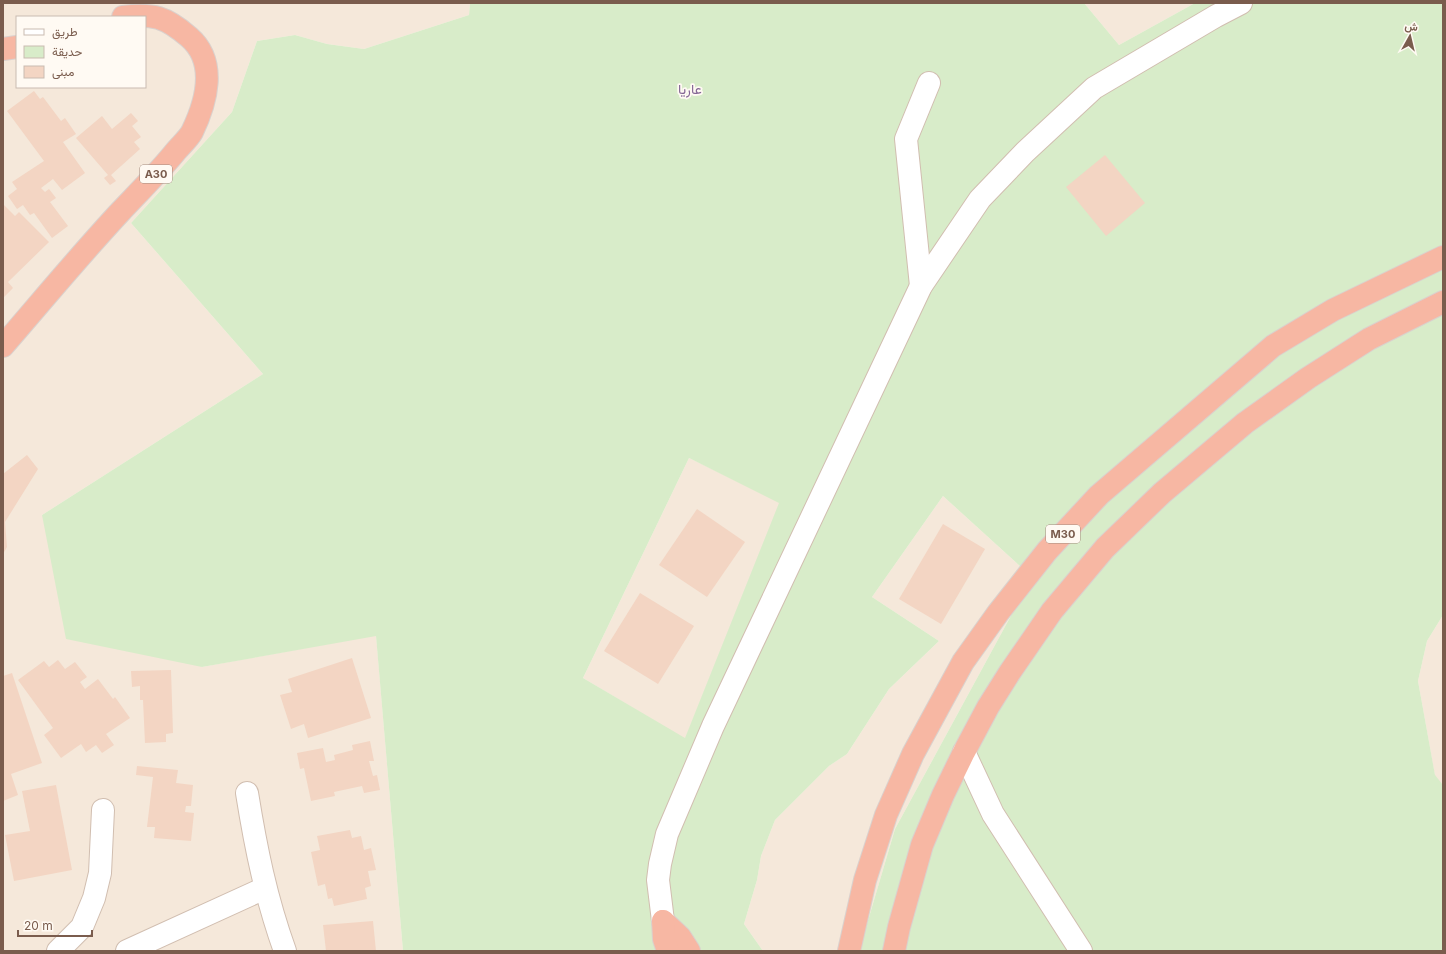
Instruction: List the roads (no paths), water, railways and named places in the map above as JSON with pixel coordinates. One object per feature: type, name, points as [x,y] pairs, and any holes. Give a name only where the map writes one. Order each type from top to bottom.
[{"type":"highway","name":"A30","points":[[3,346],[80,254],[178,150],[191,134],[202,110],[208,87],[207,67],[193,40],[161,18],[152,9],[127,16]]},
{"type":"highway","points":[[3,49],[16,47]]},
{"type":"highway","name":"M30","points":[[849,951],[865,880],[886,815],[913,754],[963,662],[998,613],[1047,551],[1099,495],[1273,346],[1333,310],[1443,257]]},
{"type":"highway","points":[[894,951],[899,927],[922,844],[943,795],[964,752],[988,707],[1052,611],[1105,548],[1162,493],[1245,423],[1308,378],[1369,339],[1443,302]]},
{"type":"highway","points":[[663,921],[664,939],[668,951]]},
{"type":"highway","points":[[663,921],[680,937],[689,951]]},
{"type":"street","points":[[663,921],[658,880],[667,834],[713,726],[921,286],[980,199],[1025,152],[1094,88],[1216,16],[1241,3]]},
{"type":"street","points":[[921,286],[906,140],[929,83]]},
{"type":"street","points":[[964,752],[993,814],[1081,951]]},
{"type":"street","points":[[247,793],[264,888],[285,951]]},
{"type":"street","points":[[58,951],[82,927],[94,898],[100,873],[103,810]]},
{"type":"street","points":[[127,951],[264,888]]},
{"type":"district","name":"عاريا","points":[[690,88]]}]
